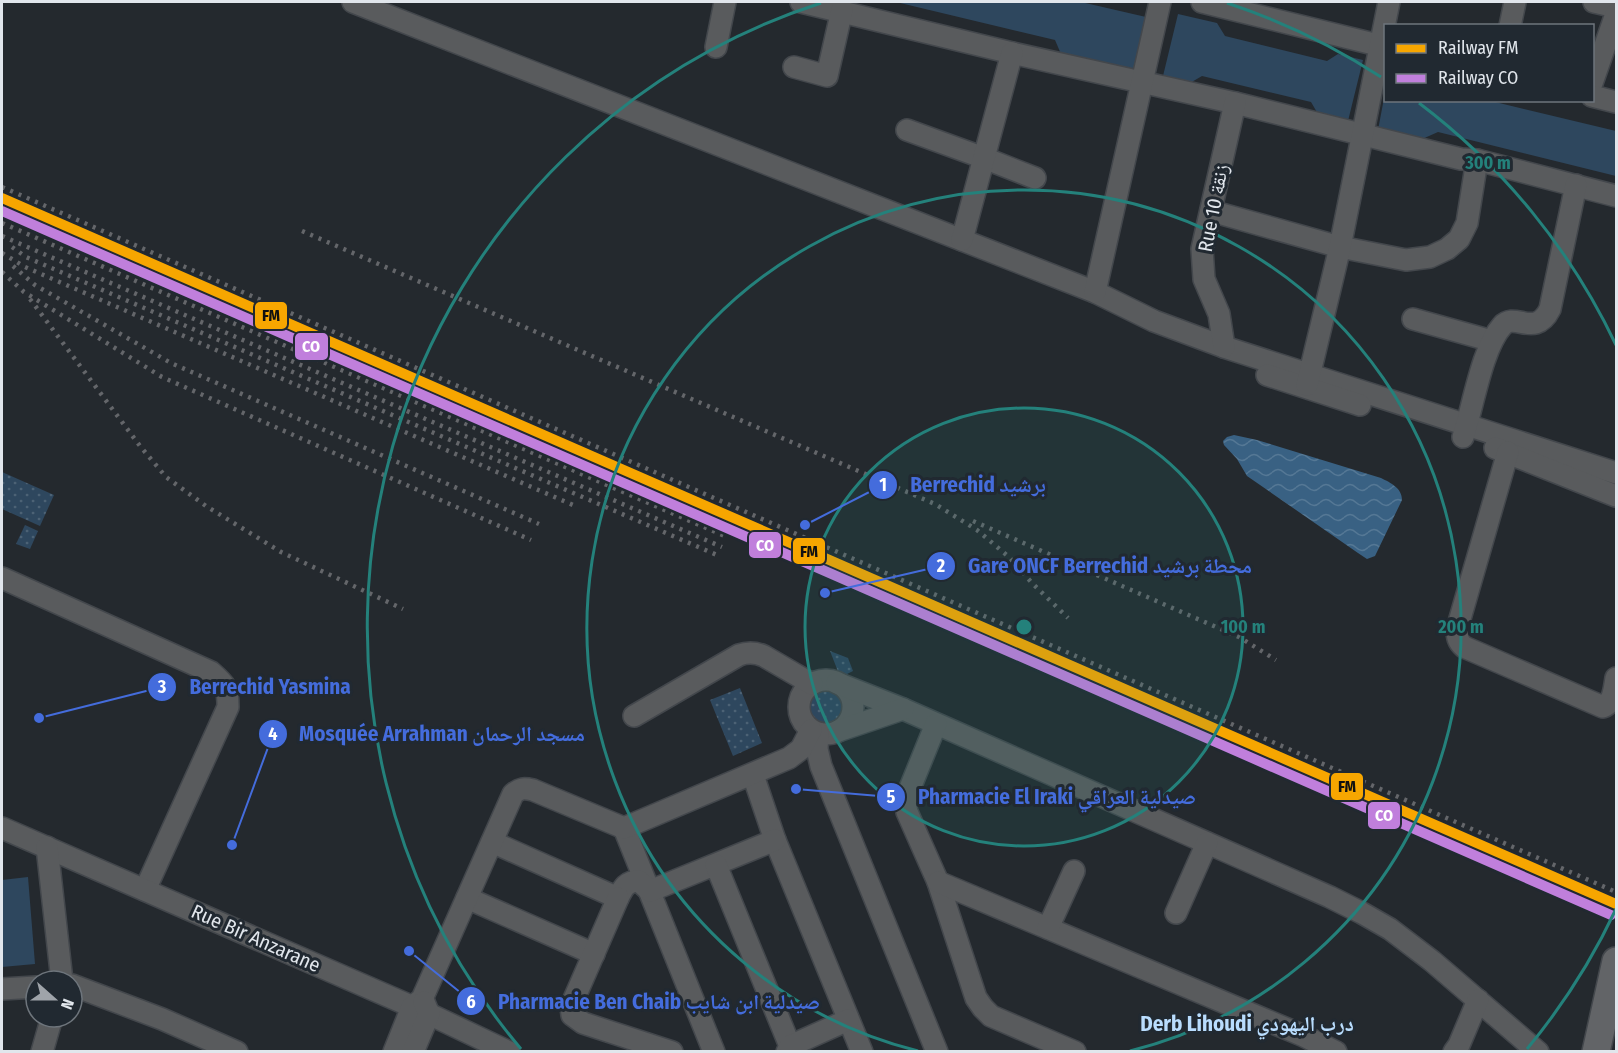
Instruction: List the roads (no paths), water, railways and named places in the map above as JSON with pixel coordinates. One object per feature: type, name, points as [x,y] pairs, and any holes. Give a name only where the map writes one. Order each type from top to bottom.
[{"type":"main road","points":[[1596,1052],[1617,961]]},
{"type":"street","points":[[353,2],[1095,292],[1154,321],[1308,381]]},
{"type":"street","points":[[716,47],[725,2]]},
{"type":"street","points":[[801,2],[842,10],[1012,53],[1235,103],[1461,159],[1477,160],[1617,196]]},
{"type":"street","points":[[1095,292],[1160,2]]},
{"type":"street","points":[[1202,2],[1261,9],[1382,46],[1340,248],[1308,381]]},
{"type":"street","points":[[1386,24],[1389,2]]},
{"type":"street","points":[[1510,24],[1515,2]]},
{"type":"street","points":[[1594,2],[1617,7]]},
{"type":"street","points":[[794,67],[827,76],[842,10]]},
{"type":"street","points":[[1594,80],[1617,14]]},
{"type":"street","points":[[962,240],[1012,53]]},
{"type":"street","points":[[1594,96],[1617,102]]},
{"type":"street","name":"Rue 10 زنقة","points":[[1224,347],[1220,314],[1204,279],[1202,249],[1235,103]]},
{"type":"street","points":[[907,130],[1035,178]]},
{"type":"street","points":[[1211,211],[1340,248],[1406,260],[1431,257],[1448,249],[1459,239],[1467,223],[1477,160]]},
{"type":"street","points":[[1465,431],[1492,342],[1504,324],[1512,321],[1526,324],[1539,322],[1550,309],[1576,185]]},
{"type":"street","points":[[1413,319],[1492,342]]},
{"type":"street","points":[[1154,321],[1176,340],[1187,346],[1308,381],[1389,400],[1617,496]]},
{"type":"street","points":[[1465,431],[1617,473]]},
{"type":"street","points":[[1508,452],[1457,629],[1459,643],[1603,707],[1608,705],[1612,699],[1617,678]]},
{"type":"street","points":[[2,578],[212,672],[225,683],[228,707],[145,890]]},
{"type":"street","points":[[634,717],[747,652],[764,656],[812,684]]},
{"type":"street","points":[[903,709],[822,731],[802,719],[799,705],[802,694],[812,684],[825,680],[837,682],[903,709],[1330,897],[1389,929],[1432,961],[1529,1048]]},
{"type":"street","points":[[394,1052],[421,1007],[513,794],[519,789],[526,788],[624,828],[753,775],[789,758],[822,731],[847,724],[853,706],[847,690],[837,682]]},
{"type":"street","points":[[936,724],[905,803],[938,882],[976,998],[991,1016],[1075,1052]]},
{"type":"street","points":[[822,731],[817,748],[821,766],[937,1052]]},
{"type":"street","points":[[753,775],[775,840],[862,1052]]},
{"type":"street","name":"Rue Bir Anzarane","points":[[2,828],[421,1007],[509,1052]]},
{"type":"street","points":[[624,828],[714,1052]]},
{"type":"street","points":[[650,891],[775,840]]},
{"type":"street","points":[[492,842],[618,898]]},
{"type":"street","points":[[1176,913],[1207,843]]},
{"type":"street","points":[[46,847],[61,969]]},
{"type":"street","points":[[716,865],[789,1049],[848,1020]]},
{"type":"street","points":[[1048,928],[1074,871]]},
{"type":"street","points":[[650,891],[639,881],[631,881],[624,886],[574,999],[571,1007],[572,1015],[583,1023],[672,1052]]},
{"type":"street","points":[[938,882],[1048,928],[1300,1044],[1336,1052]]},
{"type":"street","points":[[467,898],[594,954]]},
{"type":"street","points":[[2,989],[24,988]]},
{"type":"street","points":[[84,990],[162,1019],[237,1052]]},
{"type":"street","points":[[1454,1052],[1478,1000]]},
{"type":"street","points":[[413,1052],[421,1007]]},
{"type":"street","points":[[42,1052],[49,1029]]},
{"type":"water","points":[[1234,435],[1381,478],[1395,486],[1402,500],[1375,556],[1367,559],[1247,476],[1237,459],[1224,445],[1223,441],[1227,437]]},
{"type":"railway","points":[[2,187],[1616,892]]},
{"type":"railway","points":[[2,210],[634,487]]},
{"type":"railway","points":[[2,223],[727,537]]},
{"type":"railway","points":[[302,231],[935,504],[977,530],[1009,557],[1068,618]]},
{"type":"railway","points":[[2,236],[722,547]]},
{"type":"railway","points":[[12,247],[26,257],[717,555]]},
{"type":"railway","points":[[2,253],[25,267],[573,505]]},
{"type":"railway","points":[[13,266],[35,285],[171,363],[539,524]]},
{"type":"railway","points":[[2,272],[24,292],[162,377],[531,540]]},
{"type":"railway","points":[[30,299],[140,446],[166,477],[206,506],[281,552],[403,609]]},
{"type":"railway","points":[[973,521],[1239,637],[1276,660]]},
{"type":"rail line","name":"FM","points":[[2,198],[1616,904]]},
{"type":"rail line","name":"CO","points":[[2,211],[1611,915]]},
{"type":"place","name":"Berrechid برشيد","points":[[805,525]]},
{"type":"place","name":"Gare ONCF Berrechid محطة برشيد","points":[[825,593]]},
{"type":"place","name":"Berrechid Yasmina","points":[[39,718]]},
{"type":"place","name":"Pharmacie El Iraki صيدلية العراقي","points":[[796,789]]},
{"type":"place","name":"Mosquée Arrahman مسجد الرحمان","points":[[232,845]]},
{"type":"place","name":"Pharmacie Ben Chaib صيدلية ابن شايب","points":[[409,951]]},
{"type":"district","name":"Derb Lihoudi درب اليهودي","points":[[1247,1024]]}]
